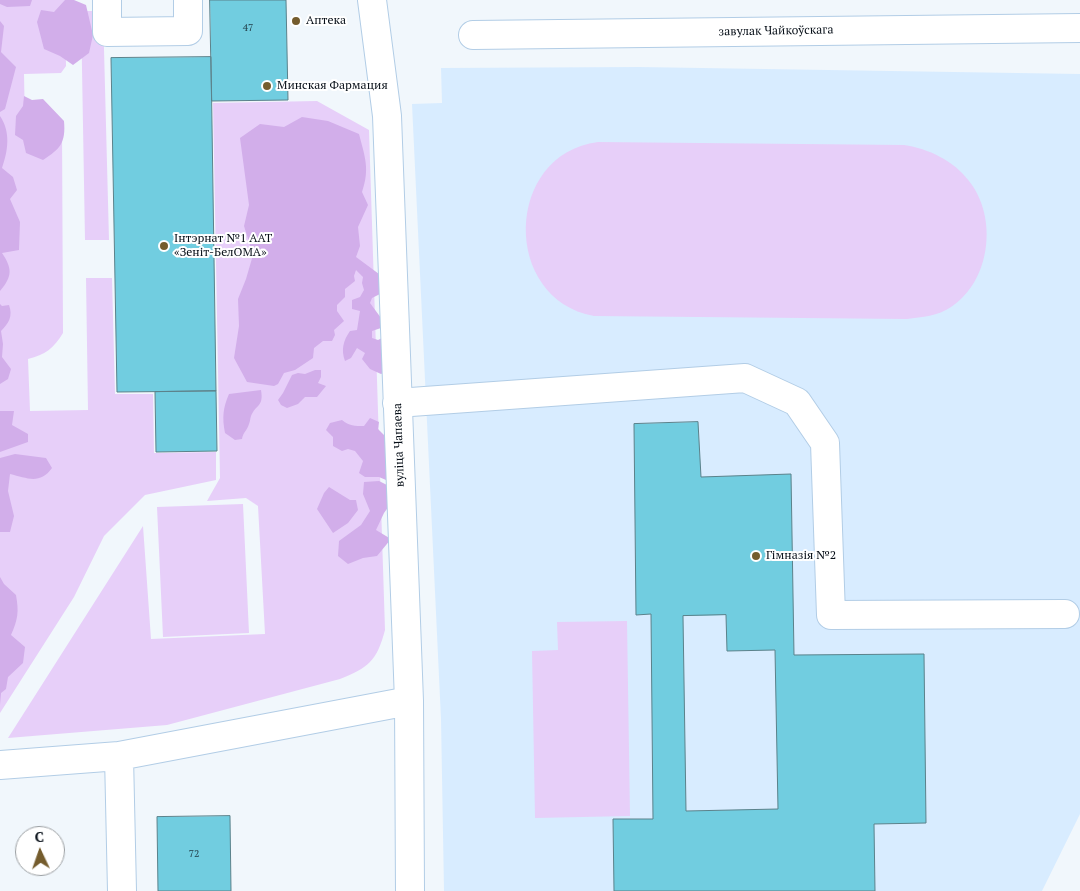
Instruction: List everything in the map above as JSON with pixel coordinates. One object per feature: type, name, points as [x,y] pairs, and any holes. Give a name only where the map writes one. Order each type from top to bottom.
[{"type":"street","points":[[107,0],[107,32],[188,30],[188,0]]},
{"type":"street","name":"вуліца Чапаева","points":[[372,0],[387,116],[408,701],[410,891]]},
{"type":"street","name":"завулак Чайкоўскага","points":[[473,34],[1080,28]]},
{"type":"street","points":[[397,403],[745,378],[797,402],[825,443],[831,615],[1065,614]]},
{"type":"street","points":[[0,766],[119,756],[408,701]]},
{"type":"street","points":[[119,756],[122,891]]},
{"type":"shaded area","points":[[0,0],[65,0],[66,66],[61,73],[24,74],[25,127],[62,127],[63,333],[48,350],[28,359],[30,411],[88,410],[86,278],[112,278],[115,394],[153,394],[154,453],[216,452],[216,480],[145,495],[104,536],[74,597],[0,713]]},
{"type":"shaded area","points":[[0,0],[32,0],[30,6],[7,7],[0,4]]},
{"type":"shaded area","points":[[65,0],[74,0],[86,5],[93,35],[89,53],[73,65],[60,56],[44,49],[37,22],[41,10],[54,12]]},
{"type":"shaded area","points":[[81,11],[103,11],[109,240],[85,240]]},
{"type":"shaded area","points":[[0,21],[4,26],[1,52],[16,67],[5,109],[0,112]]},
{"type":"shaded area","name":"Гімназія №2","points":[[639,67],[1080,74],[1080,814],[1042,891],[444,891],[441,719],[412,104],[442,103],[441,68]]},
{"type":"shaded area","points":[[24,96],[32,100],[43,99],[64,121],[64,135],[61,145],[43,160],[26,153],[23,140],[15,135],[16,116],[23,106]]},
{"type":"shaded area","points":[[317,101],[369,130],[385,630],[379,649],[364,667],[340,679],[167,725],[8,738],[143,526],[151,639],[265,634],[258,506],[246,498],[207,501],[220,478],[213,103]]},
{"type":"shaded area","points":[[0,116],[7,135],[6,155],[2,168],[13,177],[17,190],[10,199],[20,222],[19,250],[2,253],[8,263],[10,272],[7,281],[0,291]]},
{"type":"shaded area","points":[[302,117],[328,121],[359,134],[365,156],[366,170],[362,192],[368,205],[358,227],[360,246],[356,257],[379,274],[380,294],[372,298],[370,303],[384,322],[384,327],[372,331],[372,338],[378,340],[384,337],[391,343],[382,353],[388,360],[386,372],[381,374],[370,369],[362,359],[365,353],[357,348],[351,358],[345,361],[344,342],[350,331],[357,330],[360,311],[352,309],[352,300],[360,297],[364,290],[363,277],[356,270],[355,281],[345,289],[345,297],[337,305],[337,311],[344,321],[334,330],[335,335],[332,341],[323,341],[314,348],[313,358],[295,370],[284,373],[278,384],[274,386],[247,382],[234,358],[239,326],[238,299],[253,255],[244,226],[249,205],[240,138],[260,124],[284,127]]},
{"type":"shaded area","points":[[598,142],[904,145],[922,149],[948,161],[956,167],[969,181],[978,196],[984,212],[987,230],[986,248],[982,265],[975,281],[964,296],[951,307],[935,314],[918,318],[594,316],[564,304],[542,283],[530,257],[526,227],[531,198],[545,172],[567,152]]},
{"type":"shaded area","points":[[0,304],[2,306],[9,305],[11,313],[10,319],[1,331],[2,357],[11,369],[8,379],[0,384]]},
{"type":"shaded area","points":[[321,370],[321,377],[318,383],[326,386],[317,397],[305,397],[298,404],[287,408],[281,405],[278,400],[292,375],[298,373],[305,374]]},
{"type":"shaded area","points":[[261,390],[260,403],[251,416],[242,439],[235,440],[225,433],[224,427],[223,417],[229,394]]},
{"type":"shaded area","points":[[0,411],[14,411],[12,425],[28,434],[28,442],[0,452]]},
{"type":"shaded area","points":[[370,418],[379,422],[378,429],[391,442],[393,483],[379,477],[365,477],[359,473],[363,461],[355,451],[348,449],[342,451],[333,446],[333,437],[326,430],[330,423],[342,420],[352,425],[364,426]]},
{"type":"shaded area","points":[[15,454],[46,458],[52,468],[43,477],[33,479],[10,474],[8,491],[14,516],[10,532],[0,532],[0,458]]},
{"type":"shaded area","points":[[379,481],[393,488],[394,499],[384,513],[376,530],[391,539],[377,556],[363,558],[348,564],[338,556],[339,541],[361,525],[370,511],[363,494],[364,482]]},
{"type":"shaded area","points":[[329,487],[350,500],[356,500],[358,510],[348,523],[333,533],[317,509],[324,493]]},
{"type":"shaded area","points":[[243,504],[249,633],[163,637],[157,507]]},
{"type":"shaded area","points":[[0,577],[4,584],[16,595],[17,615],[11,635],[25,647],[23,663],[8,677],[6,689],[1,693],[0,705]]},
{"type":"shaded area","points":[[627,621],[630,816],[535,818],[532,651],[558,650],[557,622]]},
{"type":"building","points":[[210,0],[286,0],[288,100],[212,101]]},
{"type":"building","name":"Інтэрнат №1 ААТ «Зеніт-БелОМА»","points":[[211,57],[216,391],[117,392],[111,58]]},
{"type":"building","points":[[216,391],[217,451],[156,452],[155,392]]},
{"type":"building","name":"Гімназія №2","points":[[698,422],[701,477],[791,474],[794,655],[924,654],[926,823],[874,824],[875,891],[614,891],[613,819],[653,819],[651,614],[636,615],[634,424]],"holes":[[[726,615],[727,651],[775,650],[778,809],[686,811],[683,616]]]},
{"type":"building","points":[[230,816],[231,891],[158,891],[157,817]]},
{"type":"place","name":"Аптека","points":[[296,21]]},
{"type":"place","name":"Минская Фармация","points":[[267,86]]},
{"type":"place","name":"Інтэрнат №1 ААТ «Зеніт-БелОМА»","points":[[164,246]]},
{"type":"place","name":"Гімназія №2","points":[[756,556]]}]
